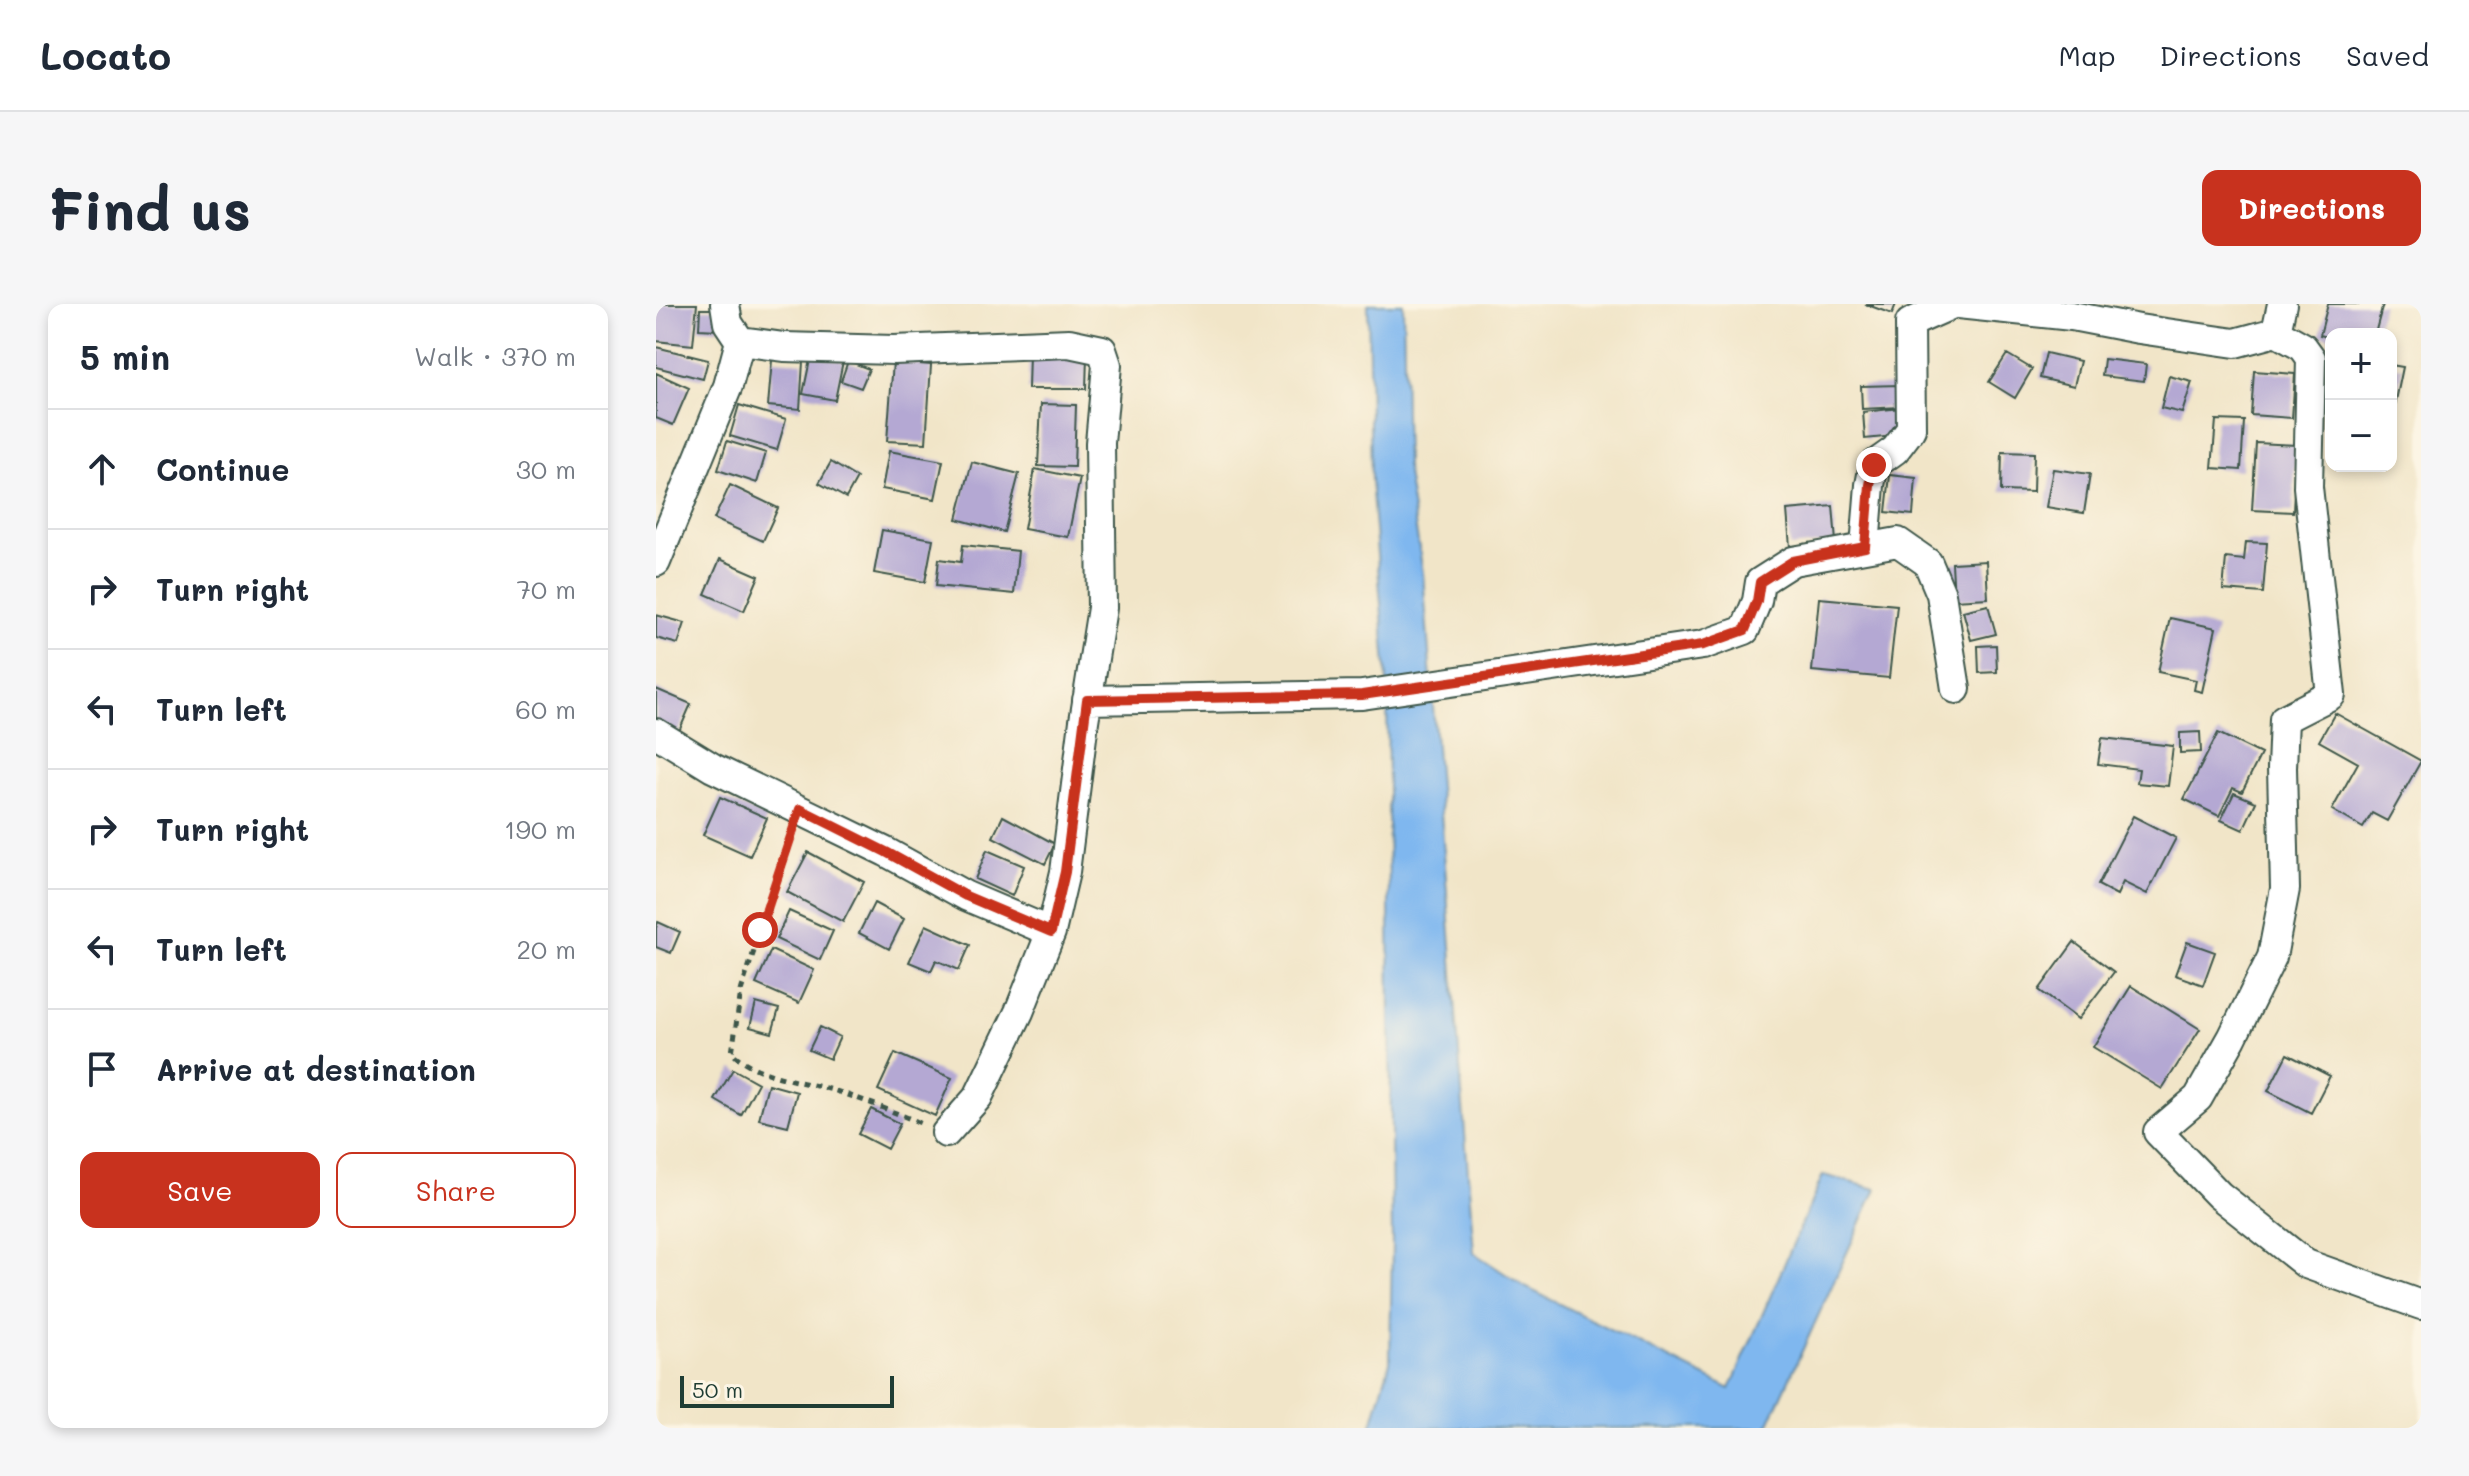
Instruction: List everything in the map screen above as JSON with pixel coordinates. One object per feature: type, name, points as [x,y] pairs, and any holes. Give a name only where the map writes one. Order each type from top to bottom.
[{"type":"street","points":[[725,304],[728,323],[740,341],[784,347],[894,350],[1069,343],[1102,350],[1107,365],[1100,443],[1102,608],[1065,872],[1051,932],[1019,1012],[978,1097],[946,1133]]},
{"type":"street","points":[[1865,547],[1874,465],[1895,450],[1911,429],[1910,323],[1956,304],[2072,316],[2235,343],[2276,332],[2303,347],[2311,358],[2308,487],[2331,695],[2284,719],[2285,889],[2272,957],[2198,1098],[2158,1132],[2219,1195],[2306,1264],[2421,1305]]},
{"type":"street","points":[[2276,332],[2282,304]]},
{"type":"street","points":[[656,562],[728,386],[740,341]]},
{"type":"street","points":[[1087,700],[1362,695],[1703,645],[1745,630],[1757,601],[1760,582],[1793,561],[1898,542],[1928,563],[1941,594],[1956,689]]},
{"type":"street","points":[[656,733],[713,768],[886,852],[966,896],[1051,932]]},
{"type":"path","points":[[800,809],[741,991],[732,1053],[747,1065],[766,1073],[840,1092],[946,1133]]},
{"type":"water","points":[[1368,304],[1403,304],[1406,467],[1423,573],[1474,1253],[1525,1287],[1730,1389],[1823,1175],[1876,1189],[1767,1428],[1371,1428],[1390,1362],[1392,1244],[1387,679],[1371,480]]},
{"type":"building","points":[[656,304],[697,304],[693,345],[656,341]]},
{"type":"building","points":[[1865,304],[1896,304],[1892,314]]},
{"type":"building","points":[[2328,304],[2383,304],[2377,328],[2325,328],[2325,336],[2320,335]]},
{"type":"building","points":[[700,309],[719,309],[718,330],[699,329]]},
{"type":"building","points":[[656,347],[708,360],[703,379],[656,367]]},
{"type":"building","points":[[2046,353],[2080,361],[2074,386],[2040,378]]},
{"type":"building","points":[[1029,354],[1087,355],[1086,389],[1028,389]]},
{"type":"building","points":[[2007,354],[2032,369],[2015,398],[1989,382]]},
{"type":"building","points":[[811,355],[843,361],[835,400],[803,394]]},
{"type":"building","points":[[2104,359],[2146,364],[2144,381],[2102,376]]},
{"type":"building","points":[[772,360],[803,362],[800,409],[768,406]]},
{"type":"building","points":[[848,361],[869,369],[861,388],[841,381]]},
{"type":"building","points":[[893,362],[931,365],[926,443],[887,441]]},
{"type":"building","points":[[2397,366],[2403,367],[2397,396]]},
{"type":"building","points":[[2254,371],[2295,374],[2292,418],[2251,415]]},
{"type":"building","points":[[656,373],[689,388],[673,425],[656,418]]},
{"type":"building","points":[[2169,376],[2192,382],[2182,413],[2161,408]]},
{"type":"building","points":[[1900,385],[1900,407],[1862,409],[1861,386]]},
{"type":"building","points":[[1041,404],[1076,405],[1074,467],[1038,466]]},
{"type":"building","points":[[739,405],[786,419],[777,450],[730,436]]},
{"type":"building","points":[[1901,408],[1904,435],[1865,439],[1863,412]]},
{"type":"building","points":[[2216,420],[2244,421],[2241,470],[2212,468]]},
{"type":"building","points":[[727,441],[766,453],[757,483],[718,470]]},
{"type":"building","points":[[2256,443],[2296,445],[2293,512],[2252,510]]},
{"type":"building","points":[[889,451],[943,461],[935,499],[882,489]]},
{"type":"building","points":[[2002,452],[2034,453],[2033,492],[2001,491]]},
{"type":"building","points":[[831,462],[857,478],[846,498],[819,483]]},
{"type":"building","points":[[972,462],[1019,474],[1004,532],[957,519]]},
{"type":"building","points":[[1035,469],[1080,478],[1068,537],[1024,529]]},
{"type":"building","points":[[2053,469],[2090,474],[2084,513],[2046,507]]},
{"type":"building","points":[[1890,475],[1916,478],[1913,515],[1886,512]]},
{"type":"building","points":[[730,485],[778,508],[763,541],[714,519]]},
{"type":"building","points":[[1833,506],[1836,542],[1790,547],[1787,510]]},
{"type":"building","points":[[882,530],[933,539],[925,582],[874,573]]},
{"type":"building","points":[[2246,542],[2267,543],[2263,593],[2223,590],[2226,558],[2244,560]]},
{"type":"building","points":[[963,545],[1018,551],[1014,594],[936,586],[939,559],[961,562]]},
{"type":"building","points":[[720,559],[759,576],[744,611],[705,594]]},
{"type":"building","points":[[1986,561],[1988,598],[1954,600],[1952,563]]},
{"type":"building","points":[[1819,598],[1897,605],[1889,678],[1812,671]]},
{"type":"building","points":[[1988,605],[1996,634],[1971,640],[1963,611]]},
{"type":"building","points":[[656,615],[685,623],[678,644],[656,638]]},
{"type":"building","points":[[2170,618],[2216,628],[2202,692],[2194,690],[2196,680],[2158,672]]},
{"type":"building","points":[[1996,645],[1997,672],[1979,673],[1978,646]]},
{"type":"building","points":[[656,689],[691,704],[677,736],[656,727]]},
{"type":"building","points":[[2335,713],[2421,761],[2387,821],[2372,813],[2363,828],[2332,810],[2358,763],[2319,741]]},
{"type":"building","points":[[2200,732],[2201,752],[2180,753],[2180,733]]},
{"type":"building","points":[[2218,733],[2261,754],[2242,792],[2233,788],[2219,816],[2184,799]]},
{"type":"building","points":[[2102,738],[2173,746],[2168,786],[2137,783],[2139,769],[2098,764]]},
{"type":"building","points":[[2234,793],[2256,802],[2243,830],[2221,820]]},
{"type":"building","points":[[720,797],[767,818],[750,856],[703,835]]},
{"type":"building","points":[[1003,816],[1055,844],[1045,864],[993,837]]},
{"type":"building","points":[[2133,816],[2176,838],[2147,894],[2123,882],[2117,895],[2098,885]]},
{"type":"building","points":[[987,850],[1024,866],[1012,896],[975,879]]},
{"type":"building","points":[[808,852],[864,882],[843,922],[787,892]]},
{"type":"building","points":[[874,903],[904,919],[889,949],[859,933]]},
{"type":"building","points":[[789,911],[833,931],[820,960],[776,939]]},
{"type":"building","points":[[658,922],[680,932],[671,953],[656,947]]},
{"type":"building","points":[[926,925],[970,945],[959,970],[936,960],[931,971],[909,962]]},
{"type":"building","points":[[2074,942],[2114,972],[2078,1019],[2039,990]]},
{"type":"building","points":[[2187,942],[2215,952],[2203,985],[2175,975]]},
{"type":"building","points":[[771,950],[814,970],[799,1003],[756,984]]},
{"type":"building","points":[[2131,986],[2200,1029],[2162,1089],[2093,1047]]},
{"type":"building","points":[[756,1003],[779,1009],[772,1033],[750,1027]]},
{"type":"building","points":[[820,1027],[840,1037],[830,1059],[809,1050]]},
{"type":"building","points":[[895,1053],[952,1078],[935,1116],[878,1090]]},
{"type":"building","points":[[2287,1054],[2330,1076],[2311,1113],[2268,1091]]},
{"type":"building","points":[[733,1069],[758,1083],[741,1115],[715,1100]]},
{"type":"building","points":[[768,1084],[797,1092],[788,1126],[759,1119]]},
{"type":"building","points":[[871,1109],[900,1124],[887,1149],[858,1134]]},
{"type":"route","points":[[760,930],[800,809],[966,896],[1051,932],[1065,872],[1087,700],[1362,695],[1703,645],[1745,630],[1757,601],[1760,582],[1793,561],[1865,547],[1874,465]]}]
